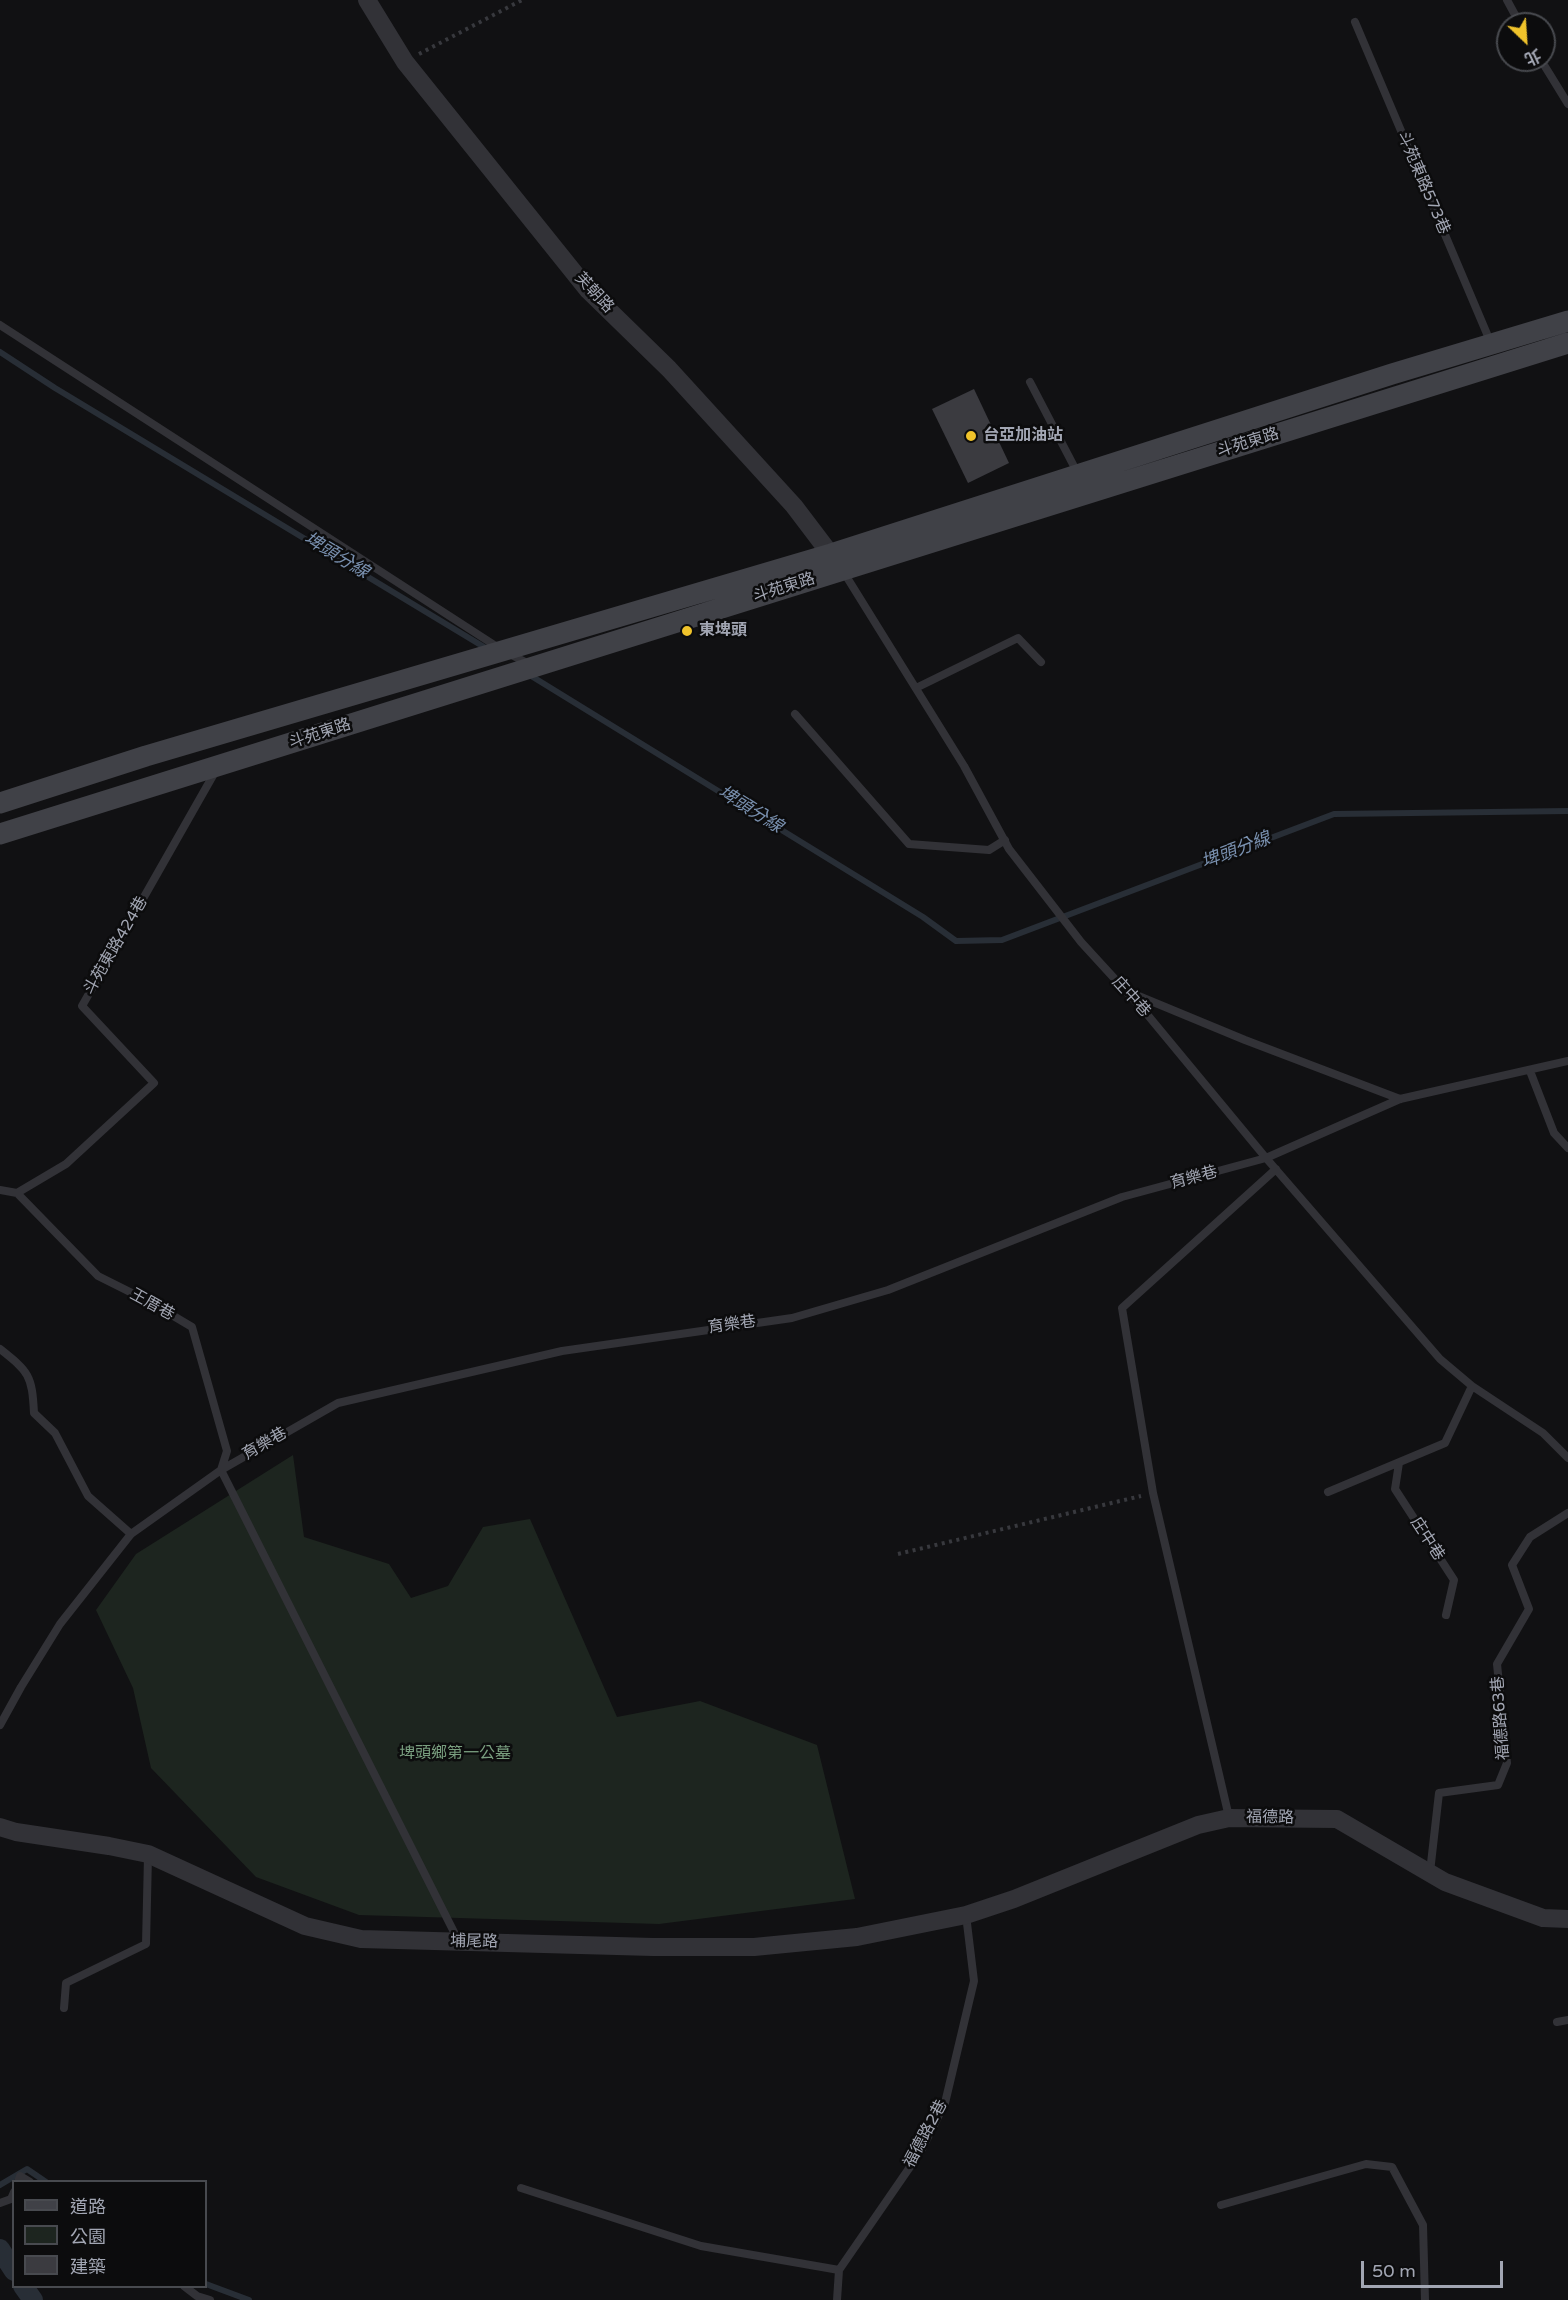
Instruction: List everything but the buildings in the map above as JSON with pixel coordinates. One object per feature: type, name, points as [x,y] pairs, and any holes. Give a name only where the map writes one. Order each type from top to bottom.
[{"type":"main road","name":"斗苑東路","points":[[1054,493],[1078,474],[1568,321]]},
{"type":"main road","name":"斗苑東路","points":[[0,834],[532,666],[836,562],[1054,493],[1352,410],[1568,343]]},
{"type":"main road","points":[[1346,389],[1352,410]]},
{"type":"main road","name":"斗苑東路","points":[[0,803],[146,756],[502,650],[836,562]]},
{"type":"street","name":"芙朝路","points":[[367,0],[405,62],[588,290],[669,369],[794,506],[836,562]]},
{"type":"street","name":"福德路","points":[[966,1916],[1198,1825],[1229,1818],[1337,1818],[1445,1882],[1543,1918],[1568,1919]]},
{"type":"street","name":"埔尾路","points":[[0,1827],[15,1832],[148,1854],[305,1926],[362,1939],[654,1947],[754,1947],[857,1937],[966,1916]]},
{"type":"lane","name":"斗苑東路573巷","points":[[1355,22],[1491,344]]},
{"type":"lane","points":[[1548,72],[1568,104]]},
{"type":"lane","points":[[0,325],[502,650],[532,666]]},
{"type":"lane","points":[[1030,382],[1078,474]]},
{"type":"lane","name":"庄中巷","points":[[836,562],[964,766],[1005,840],[1081,942],[1146,1012],[1266,1158],[1440,1359],[1472,1386],[1543,1433],[1568,1458]]},
{"type":"lane","points":[[916,688],[1018,638],[1041,662]]},
{"type":"lane","points":[[795,714],[909,844],[989,850],[1005,840]]},
{"type":"lane","name":"斗苑東路424巷","points":[[17,1193],[66,1164],[153,1083],[82,1006],[219,766]]},
{"type":"lane","points":[[1125,990],[1245,1040],[1400,1099]]},
{"type":"lane","name":"育樂巷","points":[[0,1725],[60,1624],[131,1534],[221,1470],[338,1403],[562,1351],[792,1318],[888,1290],[1122,1197],[1266,1158],[1400,1099],[1568,1061]]},
{"type":"lane","points":[[1530,1071],[1554,1133],[1568,1148]]},
{"type":"lane","points":[[1229,1818],[1153,1493],[1122,1308],[1276,1169]]},
{"type":"lane","points":[[0,1190],[17,1193]]},
{"type":"lane","name":"王厝巷","points":[[17,1193],[98,1276],[150,1302],[192,1327],[227,1451],[221,1470]]},
{"type":"lane","points":[[0,1349],[24,1368],[32,1386],[34,1413],[55,1433],[88,1496],[131,1534]]},
{"type":"lane","points":[[1328,1492],[1445,1443],[1472,1386]]},
{"type":"lane","name":"庄中巷","points":[[1399,1463],[1395,1489],[1454,1580],[1446,1615]]},
{"type":"lane","points":[[221,1470],[458,1942]]},
{"type":"lane","name":"福德路63巷","points":[[1430,1874],[1439,1793],[1498,1785],[1507,1763],[1497,1664],[1530,1609],[1512,1565],[1530,1537],[1568,1513]]},
{"type":"lane","points":[[64,2008],[66,1983],[147,1944],[148,1854]]},
{"type":"lane","name":"福德路2巷","points":[[839,2270],[921,2151],[945,2103],[974,1981],[966,1916]]},
{"type":"lane","points":[[1557,2022],[1568,2020]]},
{"type":"lane","points":[[1221,2205],[1366,2164],[1392,2168],[1423,2224],[1425,2300]]},
{"type":"lane","points":[[521,2188],[701,2246],[839,2270],[837,2300]]},
{"type":"lane","points":[[187,2288],[210,2300]]},
{"type":"path","points":[[405,62],[522,0]]},
{"type":"path","points":[[898,1554],[1153,1493]]},
{"type":"green space","name":"埤頭鄉第一公墓","points":[[293,1455],[304,1537],[389,1564],[411,1598],[448,1586],[483,1527],[530,1519],[617,1717],[700,1701],[817,1745],[855,1899],[659,1924],[359,1915],[256,1877],[151,1768],[133,1688],[96,1610],[136,1554]]},
{"type":"waterway","name":"埤頭分線","points":[[0,352],[55,388],[489,650]]},
{"type":"waterway","name":"埤頭分線","points":[[528,674],[923,917],[956,941],[1002,940],[1334,814],[1568,811]]},
{"type":"waterway","points":[[0,2185],[27,2169],[43,2180]]},
{"type":"waterway","points":[[0,2249],[12,2268]]},
{"type":"waterway","points":[[207,2284],[249,2300]]},
{"type":"waterway","points":[[24,2288],[33,2300]]},
{"type":"place","name":"台亞加油站","points":[[971,436]]},
{"type":"place","name":"東埤頭","points":[[687,631]]}]
